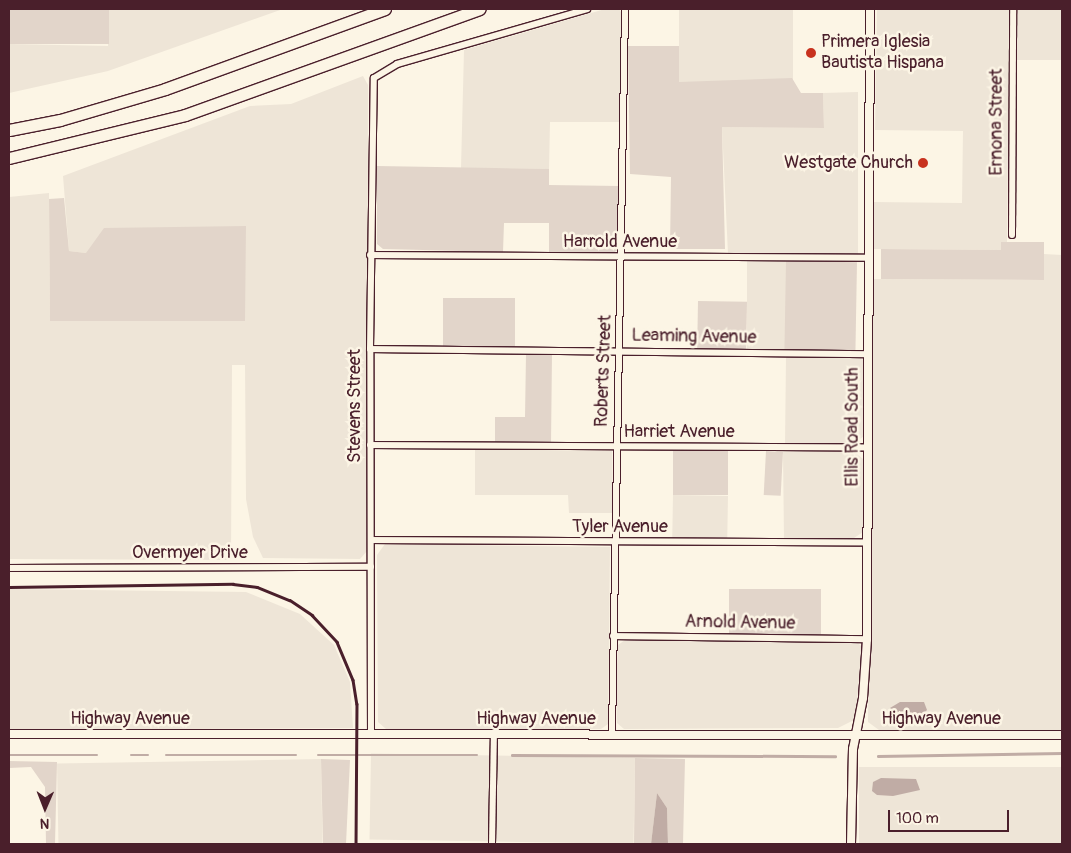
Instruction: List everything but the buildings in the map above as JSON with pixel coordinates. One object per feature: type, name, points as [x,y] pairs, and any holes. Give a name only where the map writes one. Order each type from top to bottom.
[{"type":"highway","points":[[9,130],[60,120],[165,89],[385,9]]},
{"type":"highway","points":[[9,158],[66,147],[185,114],[480,9]]},
{"type":"street","name":"Stevens Street","points":[[372,734],[370,255],[374,78],[398,64],[587,9]]},
{"type":"street","name":"Roberts Street","points":[[612,734],[625,9]]},
{"type":"street","name":"Ellis Road South","points":[[851,844],[856,734],[867,639],[870,9]]},
{"type":"street","name":"Ernona Street","points":[[1012,235],[1013,9]]},
{"type":"street","name":"Harrold Avenue","points":[[370,255],[869,258]]},
{"type":"street","name":"Leaming Avenue","points":[[370,349],[869,354]]},
{"type":"street","name":"Harriet Avenue","points":[[370,445],[868,448]]},
{"type":"street","name":"Tyler Avenue","points":[[372,540],[868,543]]},
{"type":"street","name":"Overmyer Drive","points":[[9,568],[371,567]]},
{"type":"street","name":"Arnold Avenue","points":[[613,636],[867,639]]},
{"type":"street","name":"Highway Avenue","points":[[9,734],[1062,734]]},
{"type":"street","points":[[492,844],[494,734]]},
{"type":"shaded area","points":[[9,9],[109,9],[109,44],[9,44]]},
{"type":"shaded area","points":[[109,9],[283,9],[108,71],[9,93],[9,44],[108,46]]},
{"type":"shaded area","points":[[605,9],[619,9],[623,15],[621,122],[550,122],[549,169],[461,168],[464,50]]},
{"type":"shaded area","points":[[679,9],[793,9],[793,82],[679,82]]},
{"type":"shaded area","points":[[877,9],[1009,9],[1007,242],[1001,242],[1001,250],[873,249],[874,202],[962,203],[963,131],[875,130]]},
{"type":"shaded area","points":[[1016,9],[1062,9],[1062,60],[1016,60]]},
{"type":"shaded area","points":[[628,46],[679,46],[679,82],[792,78],[801,93],[823,93],[824,128],[722,127],[725,249],[670,249],[671,177],[630,174]]},
{"type":"shaded area","points":[[363,76],[368,85],[367,551],[360,559],[263,558],[253,537],[246,499],[245,365],[232,365],[231,560],[9,559],[9,197],[49,193],[50,321],[86,253],[69,251],[63,176],[250,106],[291,104]]},
{"type":"shaded area","points":[[858,92],[858,254],[728,254],[722,127],[824,128],[823,93]]},
{"type":"shaded area","points":[[377,166],[549,169],[549,185],[619,186],[620,248],[612,254],[549,252],[549,223],[504,223],[503,252],[383,249],[377,244]]},
{"type":"shaded area","points":[[64,198],[69,251],[86,253],[104,228],[246,226],[245,321],[50,321],[49,199]]},
{"type":"shaded area","points":[[1001,242],[1044,242],[1044,280],[881,279],[881,249],[1001,250]]},
{"type":"shaded area","points":[[1044,254],[1062,255],[1062,731],[879,730],[868,722],[873,279],[1043,280]]},
{"type":"shaded area","points":[[747,261],[786,261],[786,350],[747,350]]},
{"type":"shaded area","points":[[786,261],[857,262],[855,352],[784,351]]},
{"type":"shaded area","points":[[443,298],[515,298],[515,347],[443,347]]},
{"type":"shaded area","points":[[698,301],[747,302],[746,350],[697,349]]},
{"type":"shaded area","points":[[526,354],[552,354],[551,444],[495,443],[495,417],[525,417]]},
{"type":"shaded area","points":[[786,357],[859,357],[865,361],[864,436],[853,445],[785,445]]},
{"type":"shaded area","points":[[475,449],[612,451],[613,513],[569,513],[568,495],[475,495]]},
{"type":"shaded area","points":[[673,450],[728,450],[728,495],[673,495]]},
{"type":"shaded area","points":[[823,450],[856,453],[863,459],[863,532],[851,540],[784,540],[783,452]]},
{"type":"shaded area","points":[[766,451],[783,452],[781,496],[764,495]]},
{"type":"shaded area","points":[[673,495],[728,496],[727,541],[672,540]]},
{"type":"shaded area","points":[[385,544],[610,547],[608,724],[601,729],[386,729],[378,722],[377,555]]},
{"type":"shaded area","points":[[9,589],[246,592],[300,614],[334,645],[350,682],[353,728],[9,730]]},
{"type":"shaded area","points":[[729,589],[821,589],[821,634],[729,634]]},
{"type":"shaded area","points":[[625,640],[858,643],[862,647],[854,720],[838,728],[624,729],[617,723],[616,686],[618,645]]},
{"type":"shaded area","points":[[900,702],[924,702],[927,710],[920,717],[897,718],[890,708]]},
{"type":"shaded area","points":[[371,753],[635,758],[633,844],[370,839]]},
{"type":"shaded area","points":[[635,758],[685,759],[683,844],[668,844],[667,808],[657,793],[651,844],[634,844]]},
{"type":"shaded area","points":[[321,759],[322,844],[58,844],[57,764]]},
{"type":"shaded area","points":[[321,759],[350,760],[346,844],[323,844]]},
{"type":"shaded area","points":[[9,761],[57,762],[55,844],[46,844],[45,787],[31,767],[9,768]]},
{"type":"shaded area","points":[[859,767],[1062,767],[1062,844],[859,844]]},
{"type":"shaded area","points":[[881,778],[916,779],[920,790],[893,796],[877,795],[872,791],[873,782]]},
{"type":"shaded area","points":[[657,793],[667,808],[668,844],[651,844]]},
{"type":"waterway","points":[[878,756],[1062,753]]},
{"type":"waterway","points":[[9,755],[97,755]]},
{"type":"waterway","points":[[131,755],[148,755]]},
{"type":"waterway","points":[[166,755],[296,755]]},
{"type":"waterway","points":[[318,755],[477,755]]},
{"type":"waterway","points":[[512,755],[835,756]]},
{"type":"railway","points":[[9,587],[233,584],[257,587],[290,600],[312,615],[337,642],[353,680],[357,704],[356,844]]},
{"type":"place","name":"Primera Iglesia Bautista Hispana","points":[[811,53]]},
{"type":"place","name":"Westgate Church","points":[[923,163]]}]
